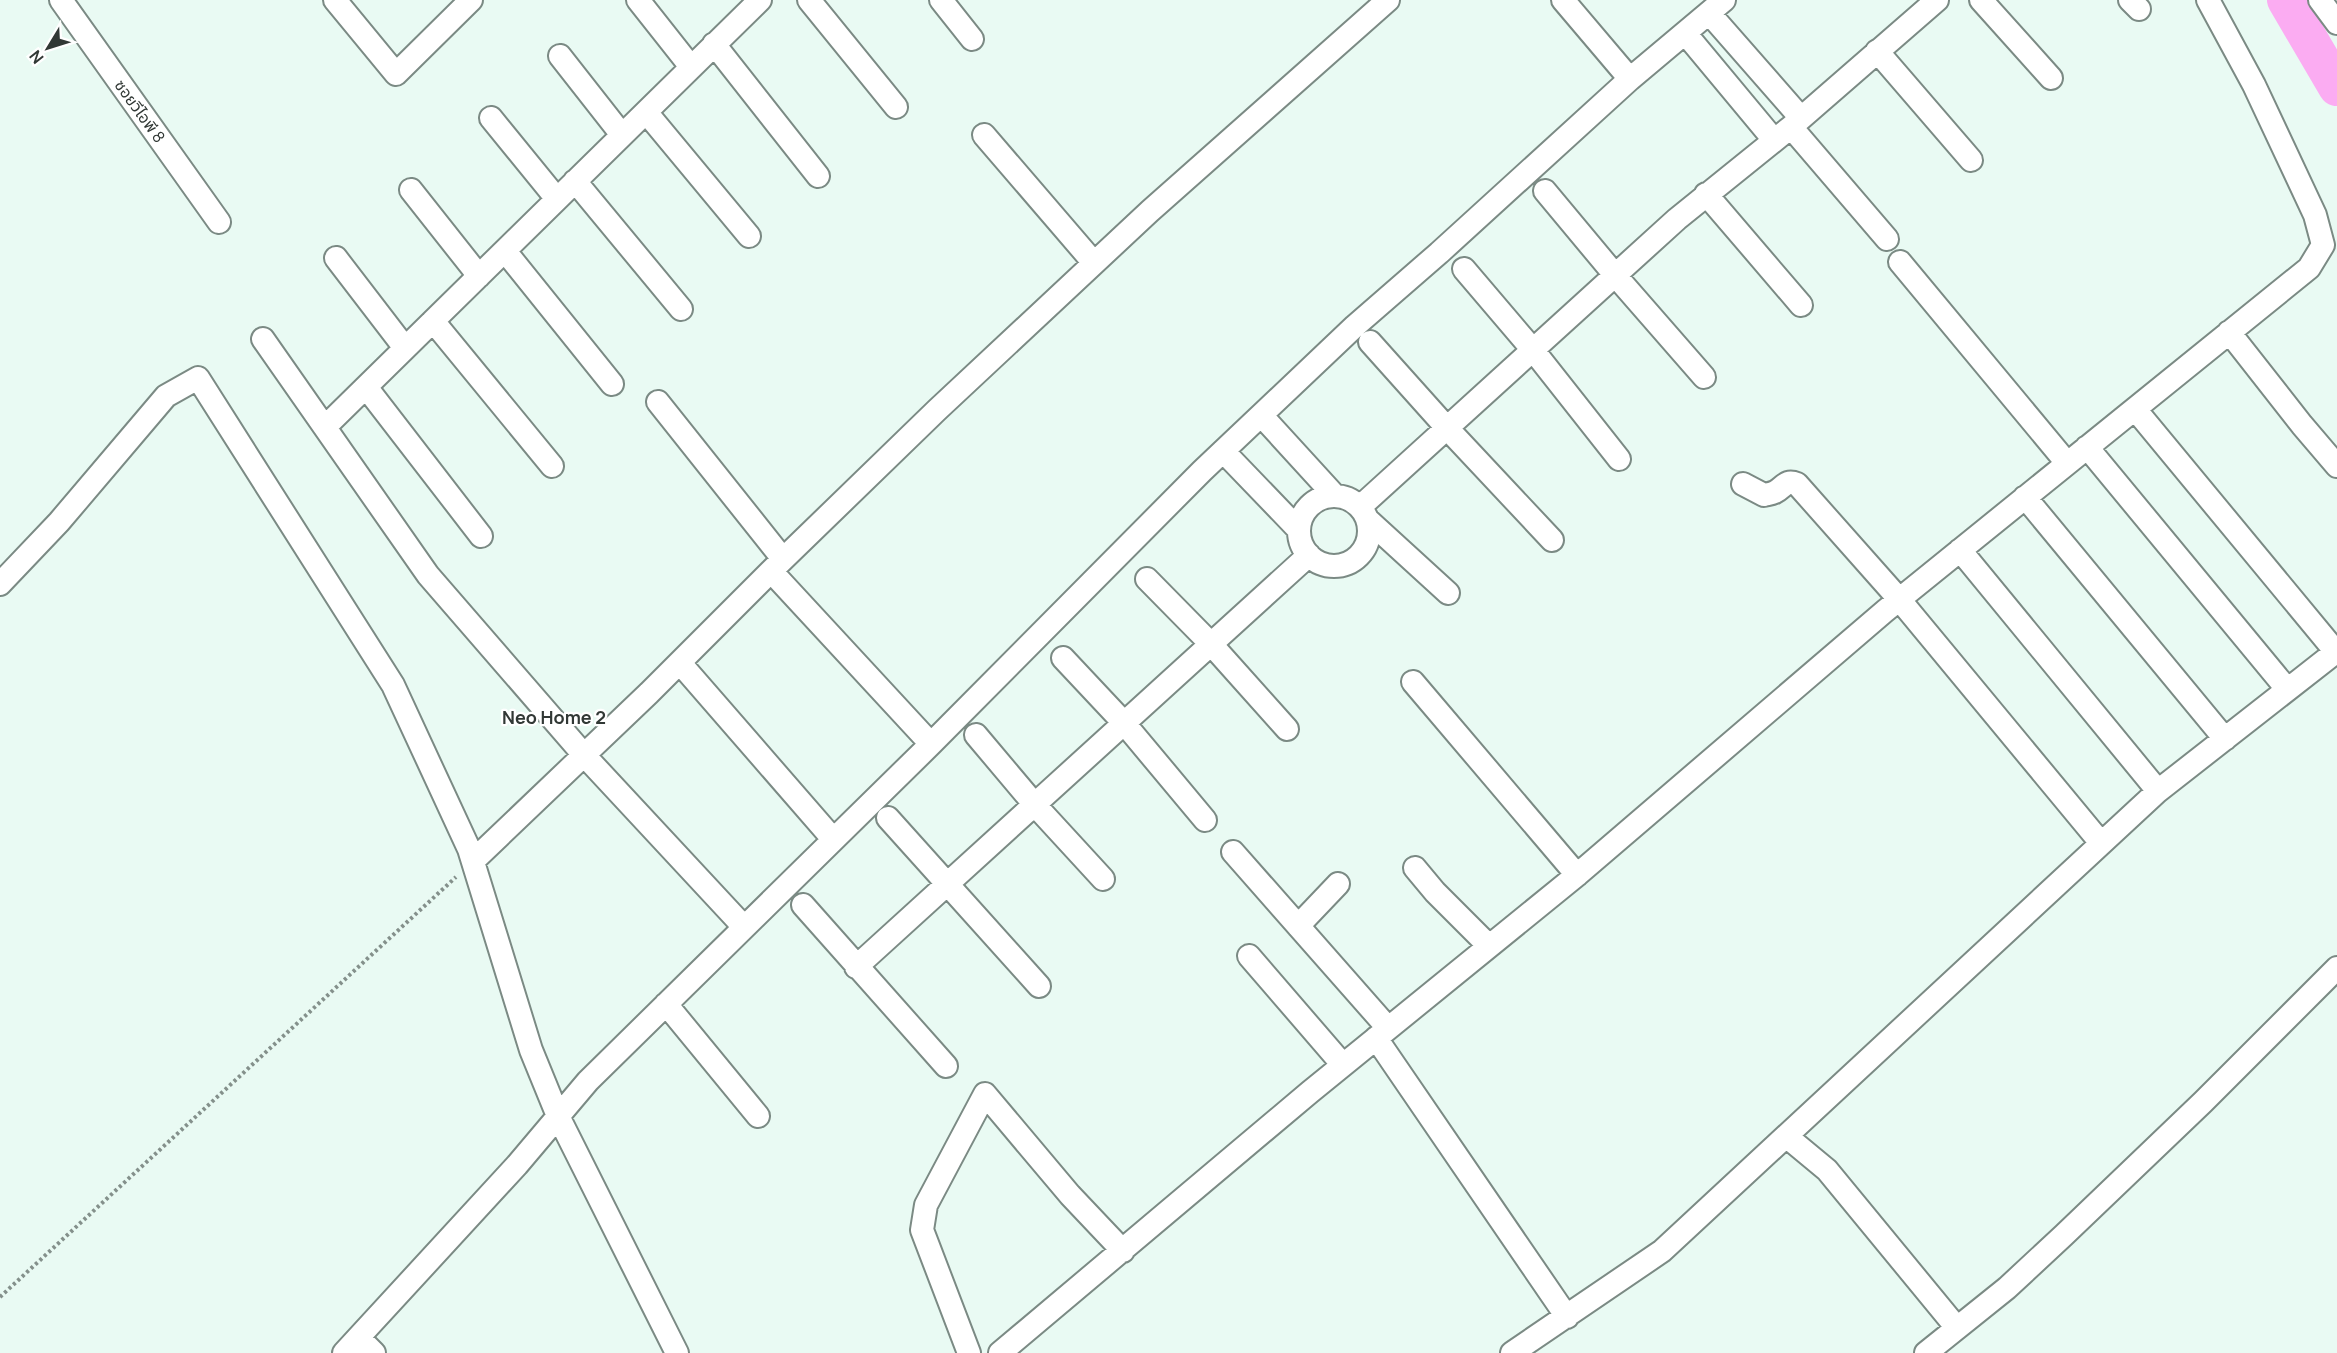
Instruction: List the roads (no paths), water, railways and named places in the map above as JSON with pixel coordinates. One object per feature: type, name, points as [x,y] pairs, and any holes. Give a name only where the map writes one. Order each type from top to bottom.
[{"type":"street","name":"ซอยวีไอพี 8","points":[[61,0],[219,222]]},
{"type":"street","points":[[336,0],[396,74],[471,0]]},
{"type":"street","points":[[638,0],[691,67]]},
{"type":"street","points":[[325,427],[760,0]]},
{"type":"street","points":[[809,0],[896,107]]},
{"type":"street","points":[[941,0],[972,39]]},
{"type":"street","points":[[473,861],[680,663],[777,565],[1094,263],[1270,103],[1388,0]]},
{"type":"street","points":[[1563,0],[1630,79]]},
{"type":"street","points":[[1364,513],[1447,428],[1615,275],[1706,194],[1788,128],[1937,0]]},
{"type":"street","points":[[1981,0],[2051,78]]},
{"type":"street","points":[[1000,1353],[1343,1065],[1577,875],[1899,599],[2309,268],[2323,245],[2315,215],[2254,85],[2208,0]]},
{"type":"street","points":[[2320,0],[2337,23]]},
{"type":"street","points":[[359,1348],[588,1081],[931,744],[1223,451],[1355,326],[1439,254],[1630,79],[1717,6],[1788,128]]},
{"type":"street","points":[[1685,33],[1788,128],[1887,239]]},
{"type":"street","points":[[714,44],[818,176]]},
{"type":"street","points":[[1877,51],[1971,160]]},
{"type":"street","points":[[560,56],[622,135]]},
{"type":"street","points":[[646,112],[749,236]]},
{"type":"street","points":[[491,118],[556,200]]},
{"type":"street","points":[[984,135],[1094,263]]},
{"type":"street","points":[[575,182],[681,309]]},
{"type":"street","points":[[411,190],[479,276]]},
{"type":"street","points":[[1545,191],[1704,377]]},
{"type":"street","points":[[1706,194],[1801,305]]},
{"type":"street","points":[[505,250],[612,384]]},
{"type":"street","points":[[336,258],[405,348]]},
{"type":"street","points":[[1900,262],[2067,463]]},
{"type":"street","points":[[1464,269],[1533,350],[1619,459]]},
{"type":"street","points":[[433,321],[552,466]]},
{"type":"street","points":[[2229,332],[2337,466]]},
{"type":"street","points":[[263,339],[428,575],[584,755],[744,927]]},
{"type":"street","points":[[1370,342],[1552,540]]},
{"type":"street","points":[[0,584],[59,522],[166,396],[198,378],[393,685],[469,849],[531,1050],[558,1116],[677,1353]]},
{"type":"street","points":[[366,387],[481,536]]},
{"type":"street","points":[[658,402],[777,565],[931,744]]},
{"type":"street","points":[[1512,1353],[1662,1251],[2158,791],[2336,651],[2135,409]]},
{"type":"street","points":[[1261,415],[1335,496]]},
{"type":"street","points":[[2087,447],[2287,689]]},
{"type":"street","points":[[1223,451],[1299,530]]},
{"type":"street","points":[[1743,484],[1764,495],[1776,492],[1786,483],[1797,484],[1899,599],[2102,843]]},
{"type":"street","points":[[1364,513],[1370,532],[1367,546],[1359,557],[1347,564],[1334,566],[1320,563],[1309,555],[1301,543],[1299,530],[1302,517],[1310,505],[1322,498],[1335,496],[1349,499],[1364,513],[1448,593]]},
{"type":"street","points":[[2025,497],[2224,739]]},
{"type":"street","points":[[1960,550],[2158,791]]},
{"type":"street","points":[[856,967],[1309,555]]},
{"type":"street","points":[[1147,579],[1211,644],[1287,729]]},
{"type":"street","points":[[1063,658],[1124,723],[1205,820]]},
{"type":"street","points":[[680,663],[833,839]]},
{"type":"street","points":[[1413,682],[1577,875]]},
{"type":"street","points":[[976,735],[1035,805],[1103,879]]},
{"type":"street","points":[[888,818],[1039,986]]},
{"type":"street","points":[[1233,852],[1298,926],[1382,1033],[1567,1317]]},
{"type":"street","points":[[1415,868],[1435,892],[1489,946]]},
{"type":"street","points":[[1298,926],[1338,884]]},
{"type":"street","points":[[803,905],[946,1066]]},
{"type":"street","points":[[1249,956],[1343,1065]]},
{"type":"street","points":[[1926,1353],[2007,1288],[2203,1102],[2337,968]]},
{"type":"street","points":[[666,1004],[758,1116]]},
{"type":"street","points":[[969,1353],[922,1230],[926,1205],[985,1094],[1070,1195],[1122,1251]]},
{"type":"street","points":[[1786,1136],[1827,1170],[1957,1328]]},
{"type":"waterway","points":[[2286,0],[2337,87]]},
{"type":"district","name":"Neo Home 2","points":[[554,717]]}]
